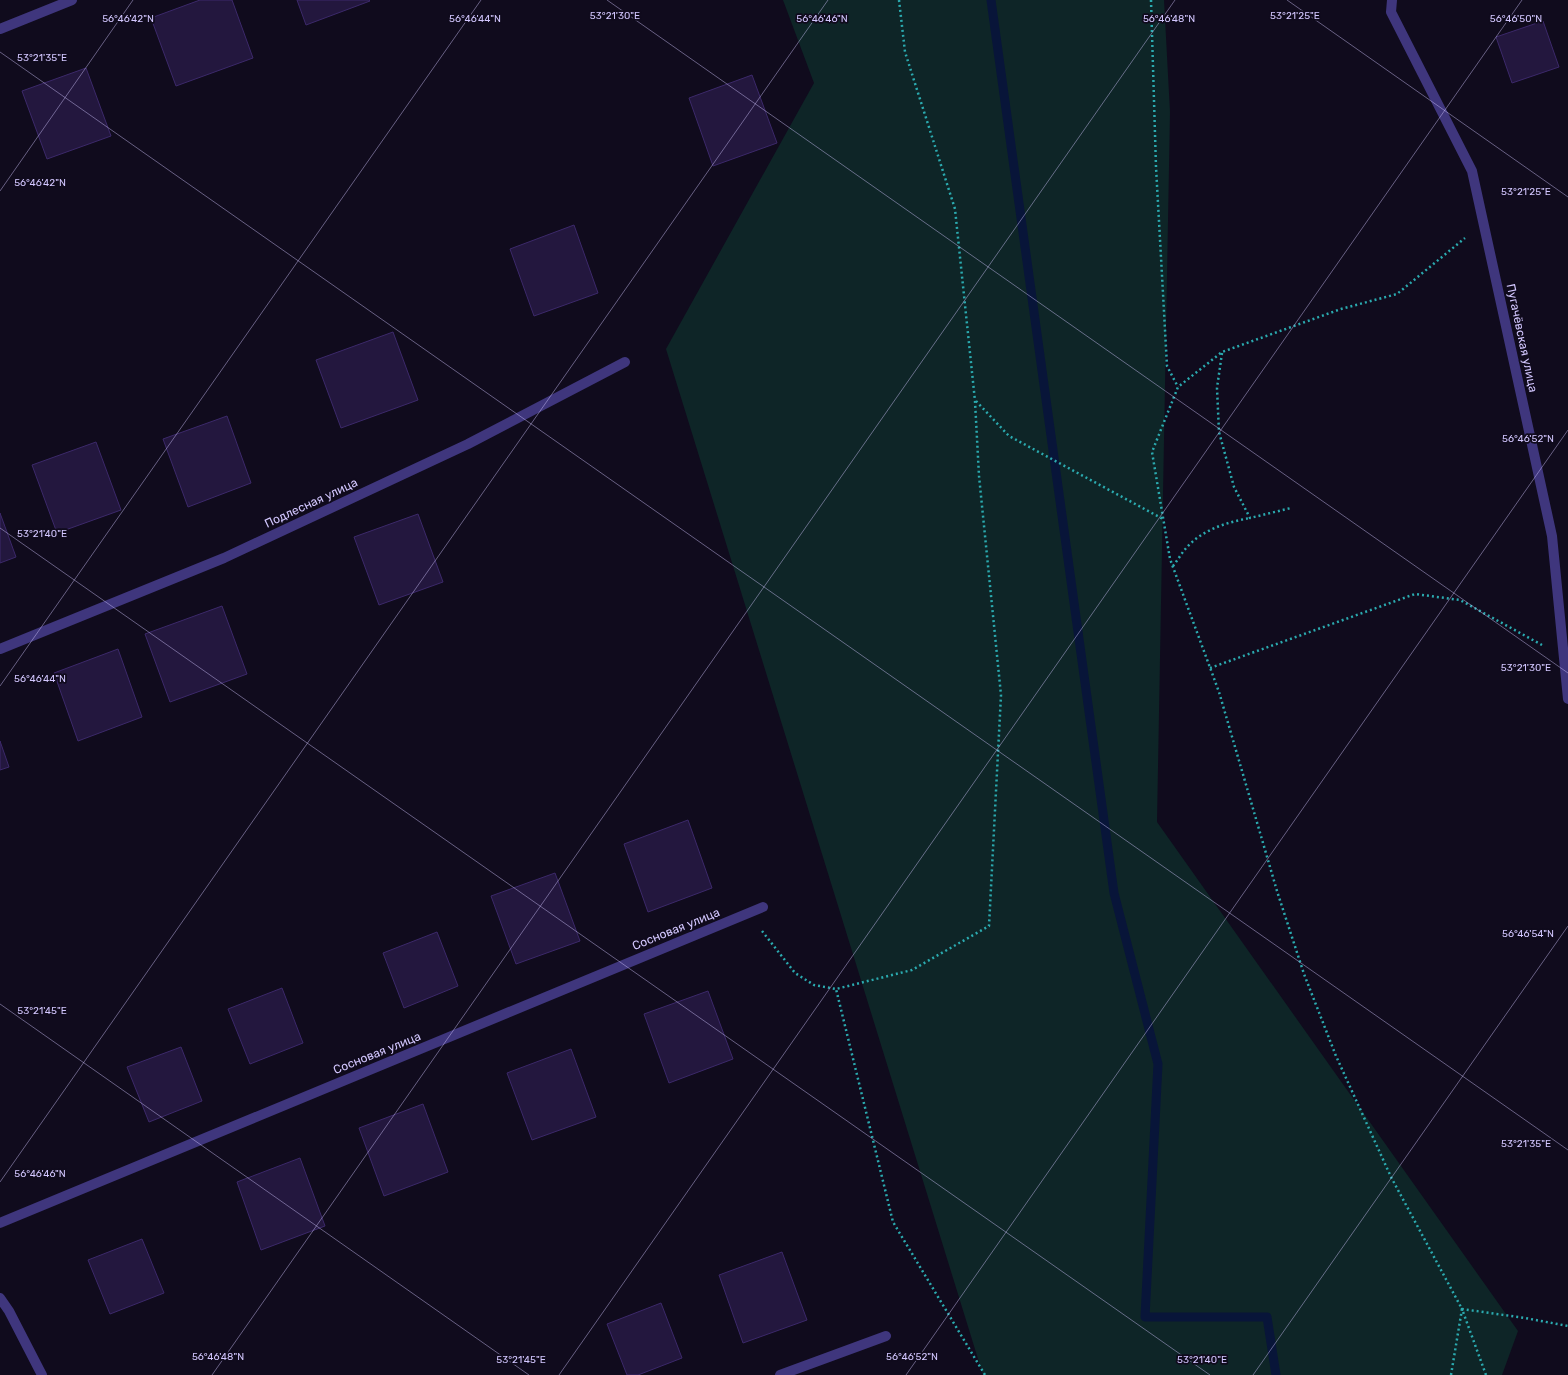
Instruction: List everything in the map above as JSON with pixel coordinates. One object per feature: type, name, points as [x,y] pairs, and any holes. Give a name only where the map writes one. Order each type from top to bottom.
[{"type":"street","points":[[0,29],[72,0]]},
{"type":"street","name":"Пугачёвская улица","points":[[1392,0],[1391,12],[1472,171],[1552,536],[1568,699]]},
{"type":"street","name":"Подлесная улица","points":[[0,649],[224,558],[468,444],[625,362]]},
{"type":"street","name":"Сосновая улица","points":[[0,1223],[763,907]]},
{"type":"street","points":[[0,1298],[9,1311],[42,1375]]},
{"type":"street","points":[[780,1375],[886,1336]]},
{"type":"path","points":[[747,914],[795,973],[814,985],[836,989],[912,970],[989,926],[1001,695],[979,476],[975,401],[955,209],[905,52],[899,0]]},
{"type":"path","points":[[1151,0],[1156,167],[1167,366],[1178,387]]},
{"type":"path","points":[[1483,222],[1397,294],[1341,309],[1222,352],[1178,387],[1152,452],[1163,519],[1173,567],[1221,700],[1277,891],[1304,974],[1336,1056],[1391,1177],[1462,1309],[1486,1375]]},
{"type":"path","points":[[1222,352],[1217,388],[1219,432],[1234,487],[1250,518]]},
{"type":"path","points":[[975,401],[1009,436],[1163,519]]},
{"type":"path","points":[[1173,567],[1188,546],[1202,535],[1227,523],[1292,508]]},
{"type":"path","points":[[1210,668],[1416,594],[1460,600],[1541,645],[1563,644]]},
{"type":"path","points":[[836,989],[893,1222],[985,1375]]},
{"type":"path","points":[[1462,1309],[1568,1326]]},
{"type":"path","points":[[1451,1375],[1462,1309]]},
{"type":"green space","points":[[783,0],[1164,0],[1170,112],[1157,822],[1518,1331],[1502,1375],[983,1375],[666,349],[814,83]]},
{"type":"building","points":[[200,0],[232,0],[253,58],[176,86],[151,18]]},
{"type":"building","points":[[297,0],[369,0],[370,1],[306,25]]},
{"type":"building","points":[[1543,21],[1559,67],[1512,83],[1496,37]]},
{"type":"building","points":[[86,68],[111,136],[47,159],[22,91]]},
{"type":"building","points":[[752,75],[777,143],[713,166],[689,98]]},
{"type":"building","points":[[574,225],[598,293],[534,316],[510,249]]},
{"type":"building","points":[[393,332],[418,400],[341,428],[316,360]]},
{"type":"building","points":[[227,416],[251,483],[188,507],[163,439]]},
{"type":"building","points":[[96,442],[121,510],[57,533],[32,465]]},
{"type":"building","points":[[0,513],[16,557],[0,563]]},
{"type":"building","points":[[418,514],[443,582],[379,605],[354,537]]},
{"type":"building","points":[[222,606],[247,674],[170,702],[145,634]]},
{"type":"building","points":[[118,649],[142,717],[78,741],[54,673]]},
{"type":"building","points":[[0,741],[9,767],[0,770]]},
{"type":"building","points":[[688,820],[712,888],[648,912],[624,844]]},
{"type":"building","points":[[555,873],[580,941],[516,964],[491,896]]},
{"type":"building","points":[[437,932],[458,986],[404,1008],[383,953]]},
{"type":"building","points":[[282,988],[303,1043],[250,1064],[228,1009]]},
{"type":"building","points":[[708,991],[733,1059],[669,1083],[644,1014]]},
{"type":"building","points":[[181,1047],[202,1101],[149,1122],[127,1067]]},
{"type":"building","points":[[571,1049],[596,1117],[532,1140],[507,1073]]},
{"type":"building","points":[[423,1104],[448,1172],[384,1196],[359,1128]]},
{"type":"building","points":[[300,1158],[325,1226],[261,1250],[237,1182]]},
{"type":"building","points":[[142,1239],[164,1293],[110,1314],[88,1260]]},
{"type":"building","points":[[782,1252],[807,1320],[743,1343],[719,1275]]},
{"type":"building","points":[[661,1303],[682,1358],[638,1375],[627,1375],[607,1324]]},
{"type":"waterway","points":[[991,0],[1114,893],[1158,1064],[1145,1317],[1267,1317],[1276,1375]]}]
